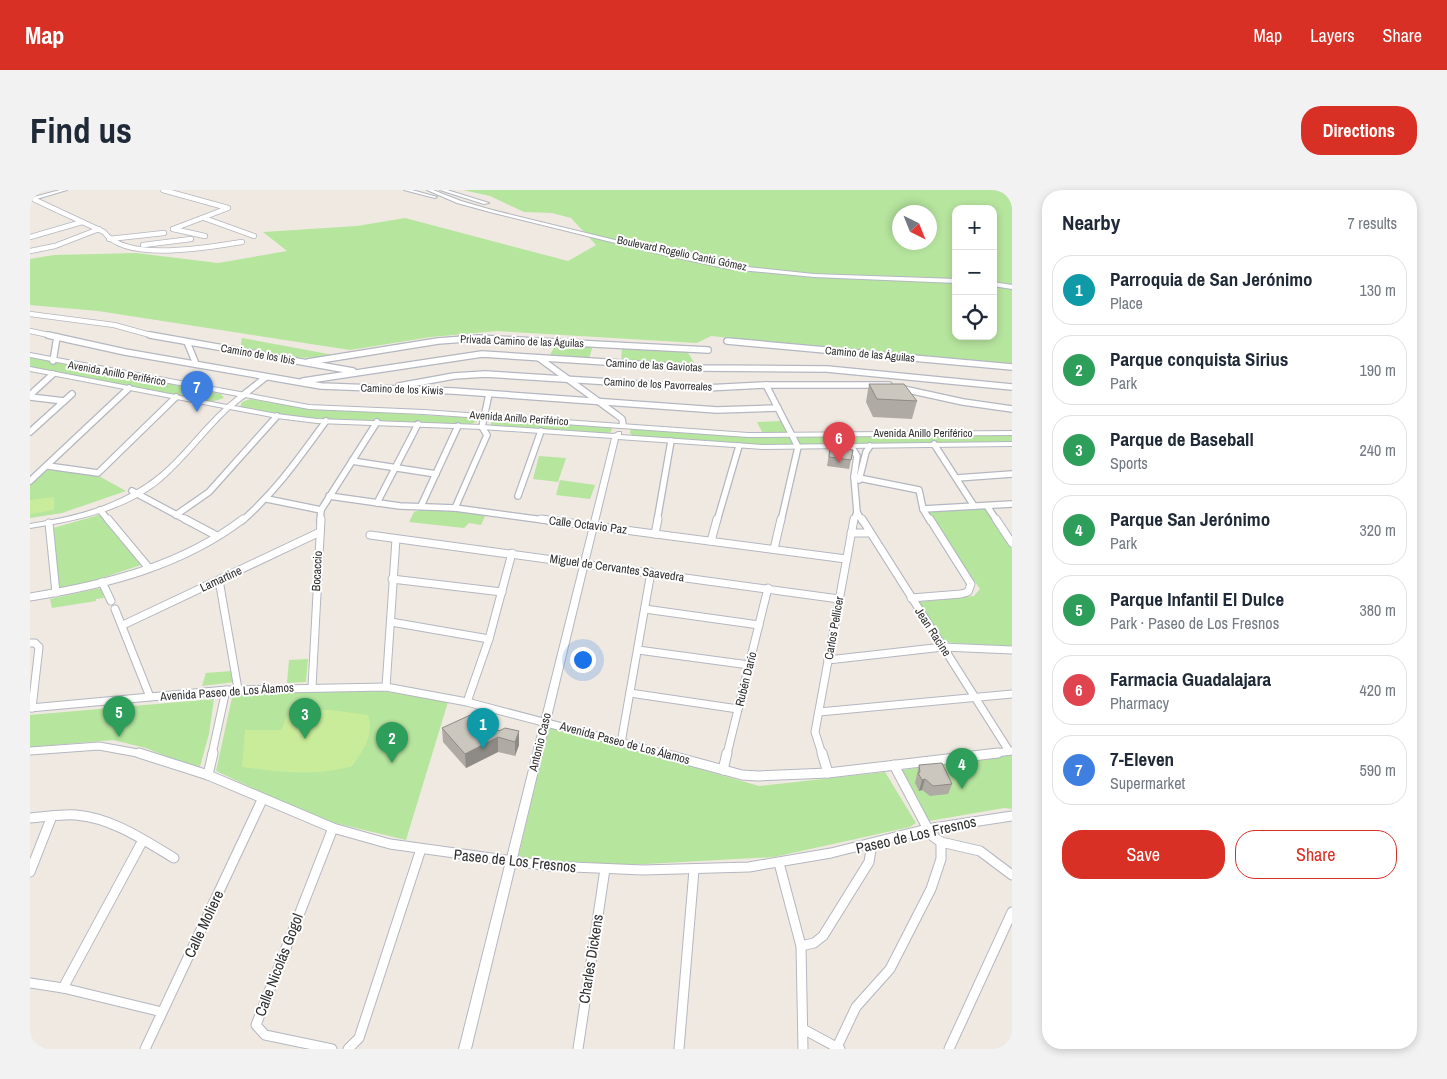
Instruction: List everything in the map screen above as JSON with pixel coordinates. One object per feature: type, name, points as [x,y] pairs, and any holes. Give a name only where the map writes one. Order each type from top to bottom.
[{"type":"street","points":[[31,199],[58,190]]},
{"type":"street","points":[[31,199],[65,190]]},
{"type":"street","points":[[164,190],[228,207],[173,230],[204,236]]},
{"type":"street","name":"Boulevard Rogelio Cantú Gómez","points":[[406,190],[502,212]]},
{"type":"street","points":[[418,193],[429,190]]},
{"type":"street","name":"Boulevard Rogelio Cantú Gómez","points":[[429,190],[502,212],[667,254],[729,267],[829,277],[952,280]]},
{"type":"street","name":"Boulevard Rogelio Cantú Gómez","points":[[434,190],[477,205]]},
{"type":"street","name":"Boulevard Rogelio Cantú Gómez","points":[[442,190],[472,198],[502,212]]},
{"type":"street","points":[[31,199],[99,229],[117,244],[174,250],[242,242]]},
{"type":"street","points":[[204,218],[254,236]]},
{"type":"street","points":[[30,238],[82,222]]},
{"type":"street","points":[[30,250],[62,244],[99,229]]},
{"type":"street","points":[[109,239],[164,233]]},
{"type":"street","points":[[135,247],[191,239]]},
{"type":"street","points":[[997,284],[1012,286]]},
{"type":"street","name":"Camino de los Ibis","points":[[30,314],[114,325],[157,337],[359,372]]},
{"type":"street","name":"Camino de los Kiwis","points":[[30,331],[57,338],[320,386],[392,388],[716,410],[778,408]]},
{"type":"street","points":[[52,361],[57,338]]},
{"type":"street","name":"Privada Camino de las Águilas","points":[[308,362],[438,341],[478,338],[708,350]]},
{"type":"street","name":"Camino de las Águilas","points":[[727,341],[1012,367]]},
{"type":"street","points":[[187,342],[196,364]]},
{"type":"street","name":"Avenida Anillo Periférico","points":[[30,355],[52,361],[229,394],[309,407],[612,424],[748,435],[1012,433]]},
{"type":"street","name":"Camino de las Gaviotas","points":[[298,382],[473,355],[699,368],[827,369],[1012,387]]},
{"type":"street","points":[[539,358],[622,419],[627,426],[627,432],[630,437]]},
{"type":"street","name":"Avenida Anillo Periférico","points":[[30,369],[277,416],[326,421],[486,427],[739,446],[1012,444]]},
{"type":"street","points":[[30,396],[53,374]]},
{"type":"street","name":"Camino de los Pavorreales","points":[[392,388],[417,382],[474,374],[706,388],[766,385],[882,384],[962,402],[1012,409]]},
{"type":"street","points":[[30,526],[100,510],[135,492],[171,468],[225,406],[242,396],[262,376]]},
{"type":"street","points":[[766,385],[798,447],[774,549]]},
{"type":"street","points":[[30,481],[129,388]]},
{"type":"street","points":[[30,432],[72,394]]},
{"type":"street","points":[[225,406],[229,394]]},
{"type":"street","points":[[473,427],[481,420],[490,394]]},
{"type":"street","points":[[30,396],[64,401]]},
{"type":"street","points":[[48,466],[98,473],[176,396]]},
{"type":"street","points":[[225,406],[242,396]]},
{"type":"street","points":[[176,515],[209,492],[277,416]]},
{"type":"street","points":[[455,508],[487,435],[481,416]]},
{"type":"street","points":[[486,427],[488,422],[494,417]]},
{"type":"street","points":[[30,598],[102,582],[148,567],[173,558],[217,536],[236,524],[267,499],[326,421]]},
{"type":"street","points":[[267,499],[321,510],[377,422]]},
{"type":"street","points":[[377,503],[418,424]]},
{"type":"street","points":[[612,424],[615,432],[613,436]]},
{"type":"street","points":[[421,506],[436,474],[439,460],[458,426]]},
{"type":"street","points":[[613,436],[627,426]]},
{"type":"street","points":[[518,496],[541,431]]},
{"type":"street","points":[[917,433],[923,437],[924,445]]},
{"type":"street","points":[[928,433],[928,441],[934,444],[974,506]]},
{"type":"street","name":"Antonio Caso","points":[[465,1049],[584,564],[613,436]]},
{"type":"street","points":[[655,534],[671,441]]},
{"type":"street","points":[[711,541],[739,446]]},
{"type":"street","name":"Carlos Pellicer","points":[[828,772],[815,732],[846,559],[857,512],[857,456],[851,446]]},
{"type":"street","name":"Carlos Pellicer","points":[[857,479],[866,452],[870,446]]},
{"type":"street","points":[[352,461],[436,474]]},
{"type":"street","points":[[957,478],[1012,474]]},
{"type":"street","points":[[857,479],[917,488],[920,493],[923,510],[971,584],[971,589],[961,594],[911,598]]},
{"type":"street","points":[[30,521],[76,512],[135,492],[217,536]]},
{"type":"street","name":"Calle Octavio Paz","points":[[329,496],[405,507],[455,508],[846,559]]},
{"type":"street","points":[[923,510],[1012,504]]},
{"type":"street","points":[[987,506],[1012,543]]},
{"type":"street","points":[[100,510],[148,567]]},
{"type":"street","name":"Bocaccio","points":[[312,687],[321,510]]},
{"type":"street","name":"Jean Racine","points":[[857,512],[942,647],[1011,751]]},
{"type":"street","points":[[49,523],[56,593]]},
{"type":"street","name":"Lamartine","points":[[123,624],[320,532]]},
{"type":"street","points":[[851,533],[869,533]]},
{"type":"street","name":"Miguel de Cervantes Saavedra","points":[[370,535],[839,599]]},
{"type":"street","points":[[386,687],[396,539]]},
{"type":"street","points":[[467,702],[489,639],[512,553]]},
{"type":"street","points":[[622,743],[651,572]]},
{"type":"street","points":[[392,579],[502,592]]},
{"type":"street","points":[[219,580],[238,689]]},
{"type":"street","points":[[102,582],[111,601]]},
{"type":"street","name":"Rubén Darío","points":[[723,770],[768,588]]},
{"type":"street","points":[[115,609],[123,624],[150,697]]},
{"type":"street","points":[[645,609],[759,625]]},
{"type":"street","points":[[391,622],[489,639]]},
{"type":"street","points":[[30,643],[35,643],[39,647],[31,708]]},
{"type":"street","points":[[828,660],[942,647],[1012,650]]},
{"type":"street","points":[[638,650],[749,665]]},
{"type":"street","name":"Avenida Paseo de Los Álamos","points":[[31,708],[238,689],[386,687],[467,702],[545,721],[723,770],[758,776],[894,766],[1011,751]]},
{"type":"street","points":[[208,775],[226,690]]},
{"type":"street","points":[[630,693],[738,709]]},
{"type":"street","points":[[819,712],[1012,694]]},
{"type":"street","name":"Paseo de Los Fresnos","points":[[30,751],[114,746],[150,754],[208,775],[262,800],[333,828],[390,844],[511,863],[605,869],[694,870],[779,863],[872,844],[927,829],[1012,816]]},
{"type":"street","points":[[894,766],[931,835],[941,842],[980,851],[1012,875]]},
{"type":"street","name":"Calle Moliere","points":[[145,1049],[262,800]]},
{"type":"street","points":[[30,818],[75,814],[88,817],[143,840],[174,858]]},
{"type":"street","points":[[30,872],[52,816]]},
{"type":"street","name":"Calle Nicolás Gogol","points":[[332,1049],[265,1035],[256,1025],[333,828]]},
{"type":"street","points":[[63,988],[143,840]]},
{"type":"street","points":[[802,1028],[839,1048],[856,1007],[894,962],[930,889],[940,859],[941,842]]},
{"type":"street","points":[[801,946],[814,943],[823,936],[869,862],[872,844]]},
{"type":"street","points":[[348,1049],[359,1038],[420,849]]},
{"type":"street","points":[[779,863],[801,946],[803,1049]]},
{"type":"street","name":"Charles Dickens","points":[[578,1049],[605,869]]},
{"type":"street","points":[[679,1049],[694,870]]},
{"type":"street","points":[[949,1049],[1012,912]]},
{"type":"street","points":[[30,983],[63,988],[162,1012]]},
{"type":"green space","points":[[463,190],[1012,190],[1012,367],[711,336],[697,343],[497,331],[431,337],[350,350],[98,311],[30,305],[30,259],[54,255],[136,253],[218,263],[287,251],[263,232],[357,226],[405,218],[568,261],[596,245],[571,218],[552,213],[524,212],[490,196]]},
{"type":"green space","points":[[242,338],[334,355],[298,358],[265,354],[240,349]]},
{"type":"green space","points":[[557,342],[593,345],[589,359],[549,357]]},
{"type":"green space","points":[[622,348],[687,351],[696,366],[621,362]]},
{"type":"green space","points":[[30,357],[221,394],[224,398],[211,402],[30,367]]},
{"type":"green space","points":[[250,399],[301,408],[475,418],[477,421],[470,425],[306,418],[240,407],[242,402]]},
{"type":"green space","points":[[497,418],[611,426],[612,430],[609,434],[491,426],[491,423]]},
{"type":"green space","points":[[782,421],[787,432],[763,434],[757,422]]},
{"type":"green space","points":[[631,428],[720,434],[1012,435],[1012,442],[762,446],[633,436],[630,433]]},
{"type":"green space","points":[[539,456],[566,458],[558,482],[533,479]]},
{"type":"green space","points":[[52,469],[97,475],[126,491],[62,513],[30,518],[30,484],[45,471]]},
{"type":"green space","points":[[560,480],[595,485],[590,499],[556,495]]},
{"type":"green space","points":[[54,497],[54,510],[30,514],[30,500]]},
{"type":"green space","points":[[427,508],[486,514],[481,525],[469,523],[464,528],[409,522],[414,512]]},
{"type":"green space","points":[[985,508],[1012,549],[1012,647],[942,642],[917,602],[974,596],[980,589],[928,512]]},
{"type":"green space","points":[[99,515],[141,565],[96,580],[57,589],[53,528]]},
{"type":"green space","points":[[101,588],[104,598],[52,608],[50,599]]},
{"type":"green space","points":[[308,659],[306,682],[287,683],[289,660]]},
{"type":"green space","points":[[231,671],[235,682],[202,686],[206,673]]},
{"type":"green space","points":[[377,690],[448,702],[406,840],[335,823],[308,814],[216,771],[233,693]]},
{"type":"green space","points":[[214,699],[209,734],[199,770],[146,748],[113,740],[30,747],[30,715]]},
{"type":"green space","points":[[296,709],[330,710],[368,715],[370,722],[369,736],[364,748],[352,766],[325,772],[284,772],[242,767],[245,730],[281,730],[287,716]]},
{"type":"green space","points":[[549,726],[759,786],[885,772],[916,823],[910,827],[774,857],[628,865],[518,859]]},
{"type":"green space","points":[[1012,755],[1012,809],[1004,808],[929,821],[902,770]]},
{"type":"building","points":[[869,384],[904,384],[917,401],[877,399]]},
{"type":"building","points":[[830,447],[853,450],[851,460],[829,457]]},
{"type":"building","points":[[479,711],[499,731],[505,728],[519,731],[515,742],[498,737],[465,754],[442,728]]},
{"type":"building","points":[[942,763],[952,784],[933,786],[925,779],[922,780],[918,773],[920,772],[919,765]]},
{"type":"place","name":"7-Eleven","points":[[197,412]]},
{"type":"place","name":"Farmacia Guadalajara","points":[[839,463]]},
{"type":"place","name":"Parque Infantil El Dulce","points":[[119,737]]},
{"type":"place","name":"Parque de Baseball","points":[[305,739]]},
{"type":"place","name":"Parroquia de San Jerónimo","points":[[483,749]]},
{"type":"place","name":"Parque conquista Sirius","points":[[392,763]]},
{"type":"place","name":"Parque San Jerónimo","points":[[962,789]]}]
